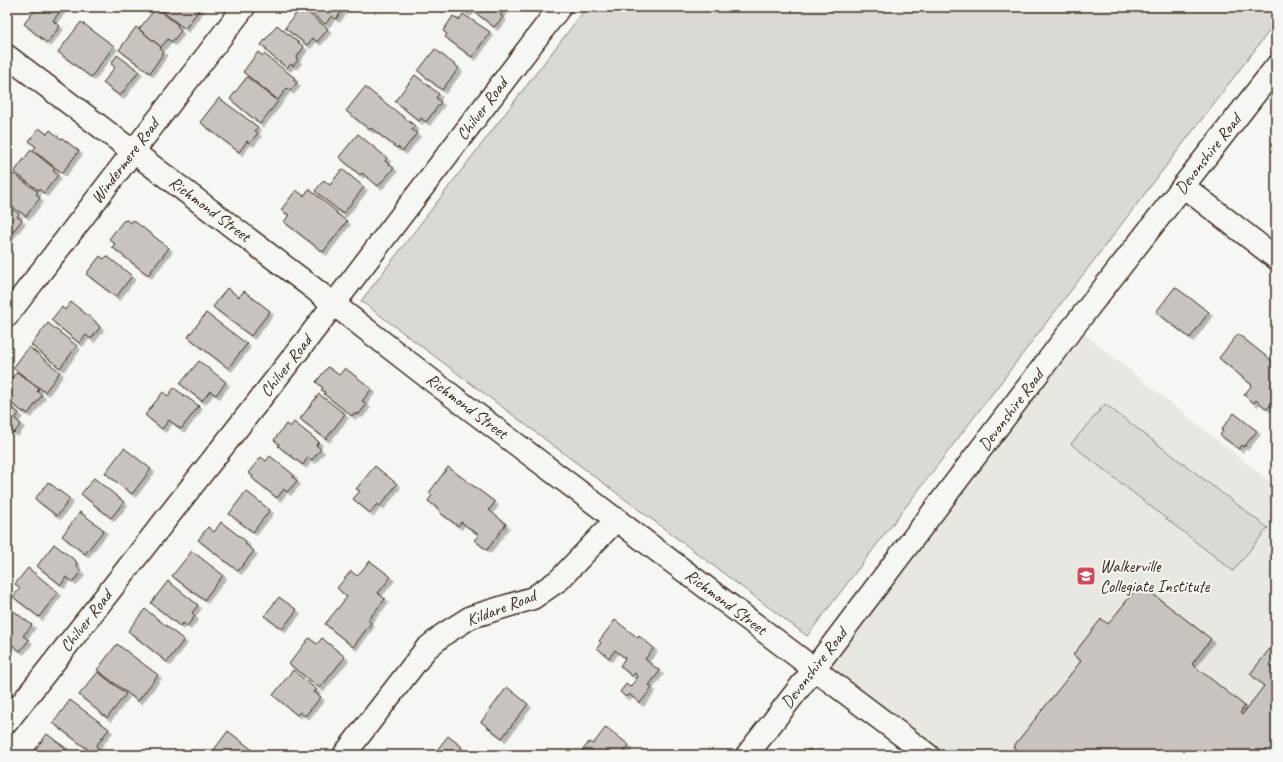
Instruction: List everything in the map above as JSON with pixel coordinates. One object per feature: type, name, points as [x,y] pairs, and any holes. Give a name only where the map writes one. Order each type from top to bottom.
[{"type":"street","name":"Windermere Road","points":[[7,316],[244,7]]},
{"type":"street","name":"Chilver Road","points":[[7,722],[334,304],[560,7]]},
{"type":"street","name":"Richmond Street","points":[[7,56],[334,304],[436,384],[928,755]]},
{"type":"street","name":"Devonshire Road","points":[[747,755],[1071,330],[1276,67]]},
{"type":"street","points":[[1183,186],[1276,258]]},
{"type":"street","name":"Kildare Road","points":[[344,755],[426,648],[444,634],[471,617],[533,598],[559,580],[618,520]]},
{"type":"shaded area","points":[[587,7],[1276,7],[1276,22],[807,636],[361,301]]},
{"type":"shaded area","name":"Walkerville Collegiate Institute","points":[[1082,332],[1276,487],[1276,755],[946,755],[829,665]]},
{"type":"shaded area","points":[[1105,404],[1268,528],[1233,571],[1071,444]]},
{"type":"building","points":[[37,7],[63,7],[53,21],[60,26],[47,43],[24,24]]},
{"type":"building","points":[[157,7],[201,7],[185,29]]},
{"type":"building","points":[[301,7],[328,29],[317,42],[313,38],[307,45],[285,28]]},
{"type":"building","points":[[304,7],[345,7],[336,19],[331,16],[325,24]]},
{"type":"building","points":[[459,7],[506,7],[500,15],[503,17],[494,27],[471,9],[467,13]]},
{"type":"building","points":[[156,8],[178,25],[177,27],[181,31],[172,42],[168,39],[161,47],[139,29]]},
{"type":"building","points":[[463,14],[490,32],[472,57],[445,37],[447,34],[443,31],[453,16],[459,20]]},
{"type":"building","points":[[81,22],[114,46],[91,77],[58,52]]},
{"type":"building","points":[[277,25],[304,47],[296,58],[298,60],[293,66],[291,64],[287,68],[261,45]]},
{"type":"building","points":[[136,27],[161,47],[160,49],[164,52],[150,73],[119,50]]},
{"type":"building","points":[[435,49],[459,68],[442,90],[418,71]]},
{"type":"building","points":[[258,52],[263,56],[264,54],[295,78],[293,80],[297,83],[290,91],[287,88],[278,100],[243,72]]},
{"type":"building","points":[[117,55],[139,71],[120,96],[103,83],[115,67],[111,64]]},
{"type":"building","points":[[415,75],[439,94],[436,98],[441,102],[426,122],[421,118],[419,121],[395,101]]},
{"type":"building","points":[[247,77],[278,101],[260,124],[230,99]]},
{"type":"building","points":[[365,87],[415,126],[412,130],[417,133],[403,151],[371,128],[370,130],[346,111]]},
{"type":"building","points":[[219,98],[258,127],[255,131],[258,133],[250,143],[247,141],[239,152],[200,122]]},
{"type":"building","points":[[39,128],[47,134],[50,130],[79,151],[62,173],[33,150],[36,147],[29,141]]},
{"type":"building","points":[[358,134],[387,158],[385,161],[394,168],[378,186],[362,173],[360,175],[339,157]]},
{"type":"building","points":[[31,150],[55,169],[53,171],[58,175],[44,193],[14,172]]},
{"type":"building","points":[[342,169],[364,187],[343,214],[315,191],[324,180],[330,185]]},
{"type":"building","points":[[14,174],[38,192],[36,194],[40,198],[26,216],[7,203],[7,182]]},
{"type":"building","points":[[309,189],[347,221],[323,252],[284,222],[289,215],[281,210],[296,190],[304,196]]},
{"type":"building","points":[[7,205],[19,214],[17,217],[22,220],[8,238],[7,237]]},
{"type":"building","points":[[127,220],[131,223],[133,220],[169,248],[148,275],[112,247],[115,244],[109,239],[123,221]]},
{"type":"building","points":[[100,256],[104,259],[107,256],[132,276],[116,297],[86,274]]},
{"type":"building","points":[[1175,287],[1209,312],[1190,338],[1156,312]]},
{"type":"building","points":[[227,288],[239,297],[244,291],[270,311],[251,336],[213,307]]},
{"type":"building","points":[[71,302],[100,327],[91,339],[86,335],[79,343],[51,320],[62,307],[65,310]]},
{"type":"building","points":[[206,313],[247,344],[228,368],[188,337]]},
{"type":"building","points":[[48,323],[77,346],[60,368],[31,345]]},
{"type":"building","points":[[1238,334],[1276,364],[1276,398],[1267,409],[1256,400],[1254,403],[1244,395],[1252,385],[1219,358]]},
{"type":"building","points":[[29,347],[60,372],[45,392],[13,368]]},
{"type":"building","points":[[199,361],[226,382],[216,395],[210,391],[202,401],[180,384]]},
{"type":"building","points":[[328,367],[339,375],[345,368],[372,389],[362,401],[367,404],[359,414],[357,413],[356,415],[354,413],[352,416],[321,390],[323,388],[316,382]]},
{"type":"building","points":[[17,372],[39,389],[37,391],[42,395],[28,414],[7,400],[7,376],[8,375],[12,378]]},
{"type":"building","points":[[174,388],[199,406],[181,429],[169,420],[162,429],[145,415],[163,392],[168,396]]},
{"type":"building","points":[[319,394],[345,414],[326,439],[300,419]]},
{"type":"building","points":[[7,404],[19,413],[15,419],[21,424],[14,433],[9,429],[7,432]]},
{"type":"building","points":[[1234,413],[1257,431],[1244,447],[1242,445],[1239,449],[1220,435],[1223,431],[1221,430]]},
{"type":"building","points":[[294,422],[319,442],[316,445],[321,449],[312,460],[308,457],[303,465],[278,446],[279,444],[274,440],[286,424],[290,427]]},
{"type":"building","points":[[124,448],[151,469],[132,494],[105,473]]},
{"type":"building","points":[[270,456],[294,475],[293,477],[297,481],[287,492],[284,489],[277,498],[248,473],[261,457],[266,461]]},
{"type":"building","points":[[375,466],[397,484],[380,506],[377,504],[370,513],[353,499],[360,491],[356,489]]},
{"type":"building","points":[[448,467],[495,502],[489,510],[506,524],[487,550],[474,540],[479,535],[461,522],[458,526],[439,512],[440,510],[428,501],[432,495],[429,493]]},
{"type":"building","points":[[94,478],[124,502],[111,518],[81,494]]},
{"type":"building","points":[[48,482],[70,499],[57,516],[35,499]]},
{"type":"building","points":[[246,491],[270,510],[253,532],[229,514]]},
{"type":"building","points":[[80,512],[104,530],[85,554],[62,536]]},
{"type":"building","points":[[221,522],[247,542],[245,544],[254,551],[238,571],[198,540],[208,527],[214,532]]},
{"type":"building","points":[[54,544],[76,561],[81,572],[73,582],[66,577],[61,585],[37,566]]},
{"type":"building","points":[[192,551],[223,575],[204,600],[172,576]]},
{"type":"building","points":[[370,561],[391,577],[378,593],[385,599],[368,620],[371,623],[353,647],[325,624],[347,597],[337,588],[351,571],[357,576]]},
{"type":"building","points":[[28,568],[58,592],[39,617],[13,597],[20,588],[15,584]]},
{"type":"building","points":[[168,581],[198,605],[192,613],[195,616],[187,626],[183,623],[180,626],[151,603]]},
{"type":"building","name":"Walkerville Collegiate Institute","points":[[1140,584],[1211,639],[1192,664],[1245,706],[1240,713],[1242,715],[1264,686],[1250,674],[1276,641],[1276,755],[1023,755],[1013,747],[1081,661],[1073,655],[1101,619],[1108,624]]},
{"type":"building","points":[[279,597],[297,610],[282,629],[264,616]]},
{"type":"building","points":[[7,606],[32,625],[23,636],[29,640],[20,651],[7,641]]},
{"type":"building","points":[[145,609],[184,640],[167,662],[128,631]]},
{"type":"building","points":[[615,620],[638,638],[639,636],[654,648],[645,659],[660,671],[649,685],[652,688],[640,703],[629,694],[626,697],[620,692],[626,684],[630,687],[638,677],[635,673],[632,676],[620,666],[625,658],[615,650],[609,658],[597,648],[601,643],[599,641]]},
{"type":"building","points":[[309,638],[317,644],[322,638],[345,657],[320,688],[289,664]]},
{"type":"building","points":[[117,644],[158,675],[138,701],[97,670]]},
{"type":"building","points":[[293,670],[317,690],[314,692],[321,697],[305,716],[300,712],[297,715],[273,695]]},
{"type":"building","points":[[98,672],[126,694],[107,718],[79,695]]},
{"type":"building","points":[[507,687],[528,704],[502,738],[481,722]]},
{"type":"building","points":[[70,700],[109,729],[96,746],[98,748],[94,754],[53,723]]},
{"type":"building","points":[[606,727],[629,745],[622,755],[579,755],[589,742],[593,744]]},
{"type":"building","points":[[228,731],[259,755],[210,755]]},
{"type":"building","points":[[47,734],[75,755],[31,755]]},
{"type":"building","points":[[448,736],[462,747],[458,752],[463,755],[433,755]]},
{"type":"building","points":[[809,749],[816,755],[803,755]]},
{"type":"building","points":[[820,750],[826,755],[816,755]]},
{"type":"place","name":"Walkerville Collegiate Institute","points":[[1086,576]]}]
